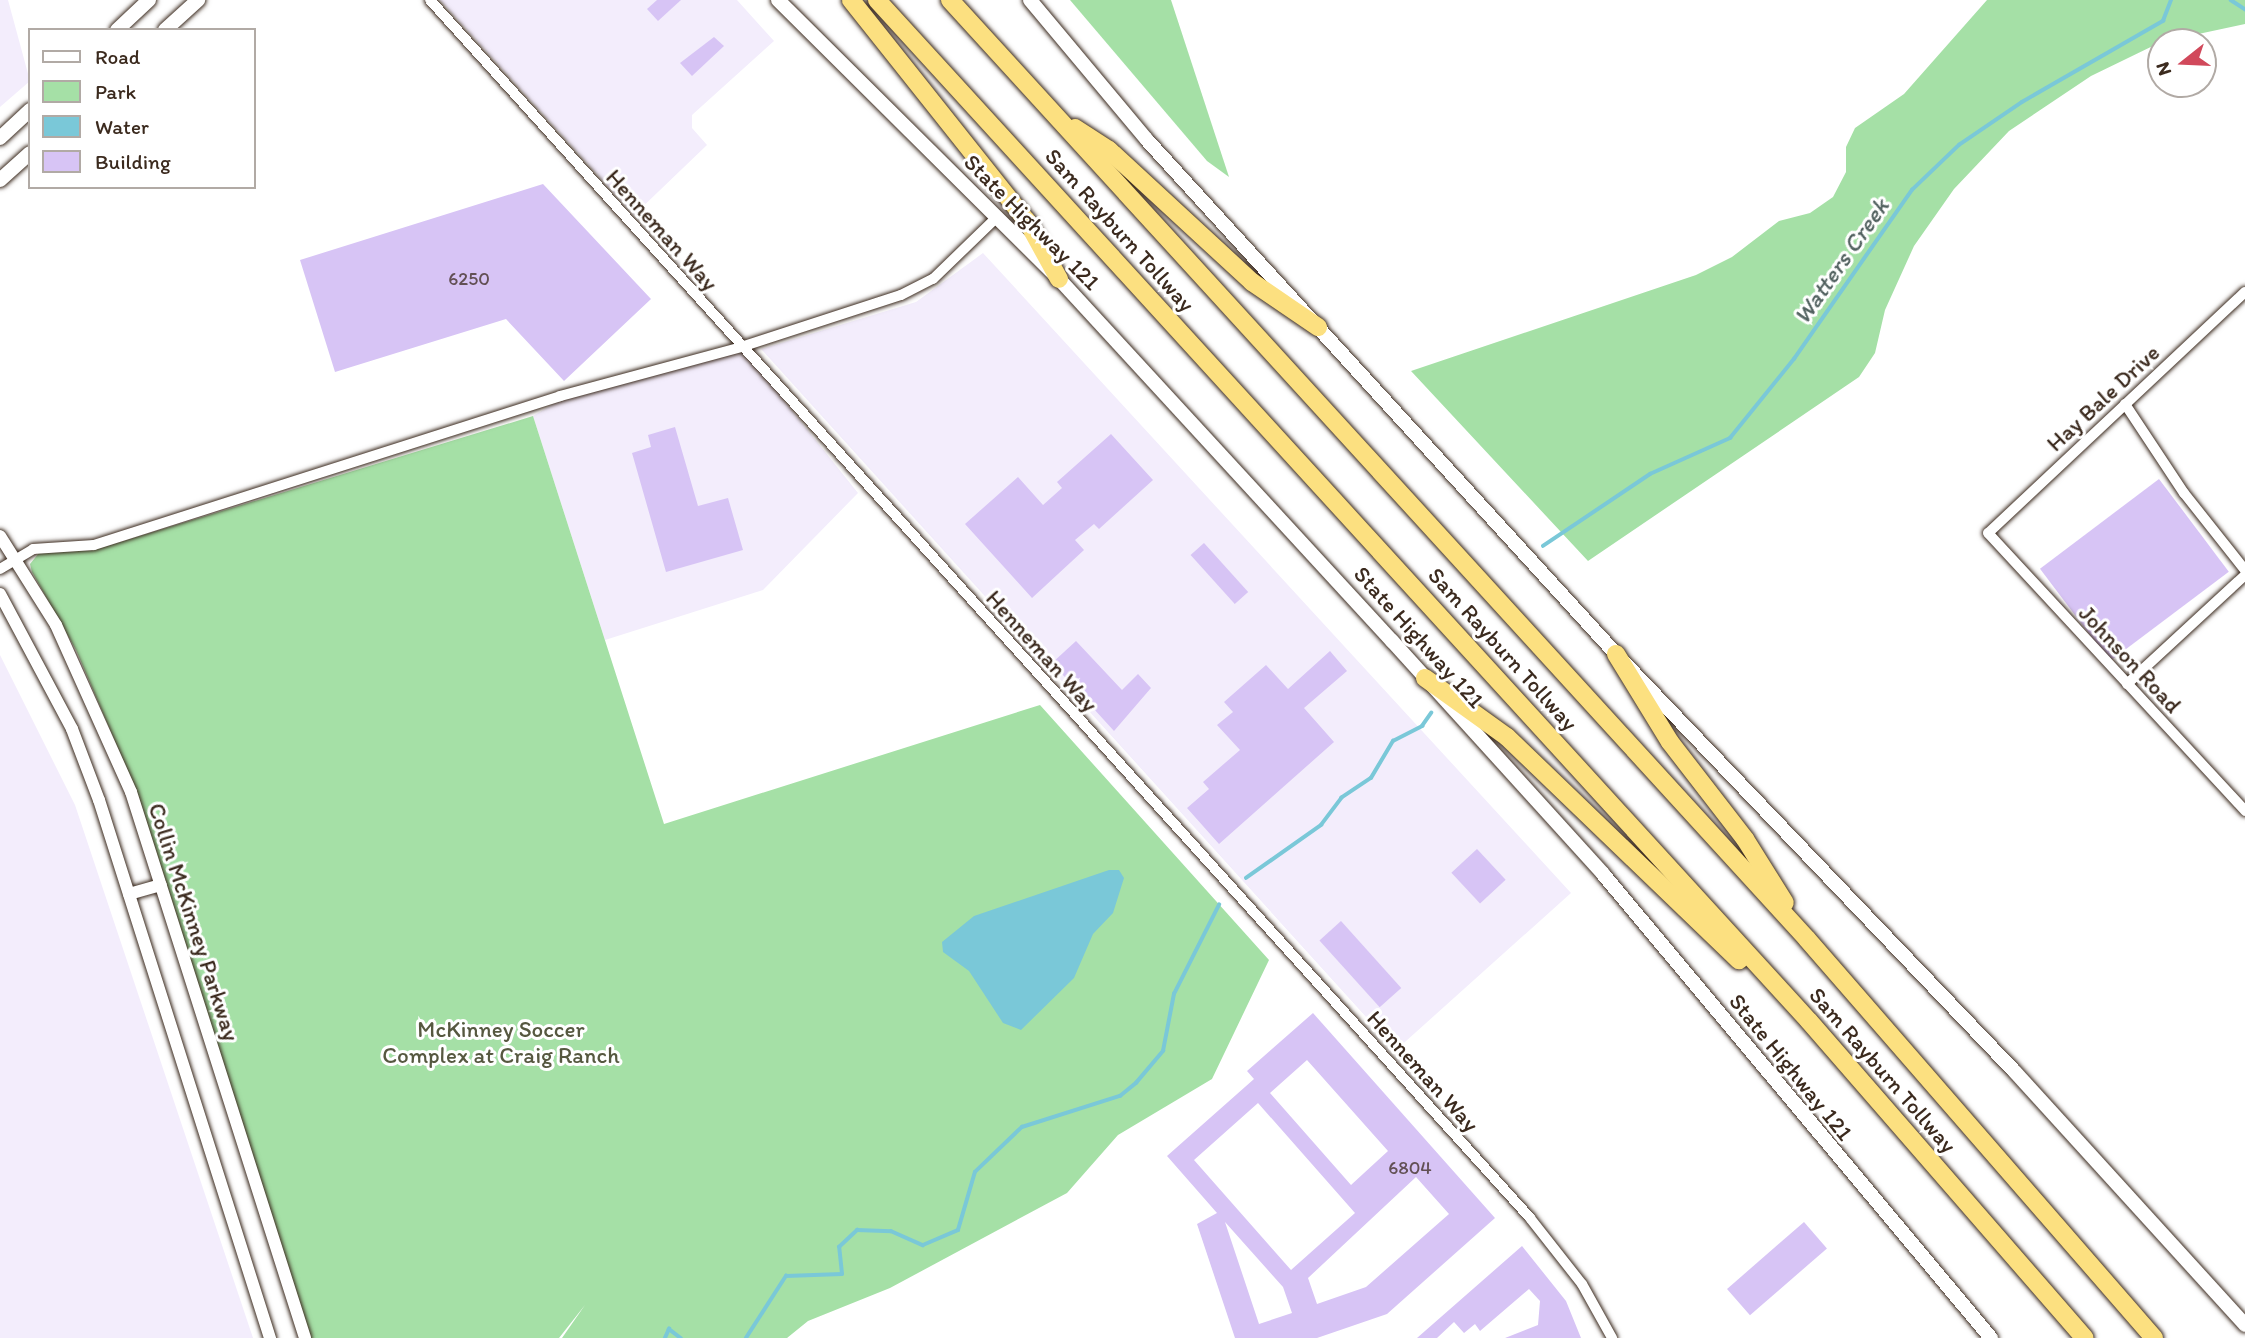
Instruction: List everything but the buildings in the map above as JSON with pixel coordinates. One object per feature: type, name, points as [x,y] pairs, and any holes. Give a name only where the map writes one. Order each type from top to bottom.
[{"type":"highway","points":[[851,0],[1027,221],[1059,279]]},
{"type":"highway","name":"Sam Rayburn Tollway","points":[[877,0],[1809,1021],[2085,1338]]},
{"type":"highway","name":"Sam Rayburn Tollway","points":[[950,0],[1807,939],[2154,1338]]},
{"type":"highway","points":[[1052,113],[1109,150],[1252,282],[1318,327]]},
{"type":"highway","points":[[1616,654],[1670,742],[1745,839],[1807,939]]},
{"type":"highway","points":[[1425,678],[1507,737],[1809,1021]]},
{"type":"main road","points":[[119,28],[149,0]]},
{"type":"main road","points":[[167,28],[198,0]]},
{"type":"main road","name":"State Highway 121","points":[[778,0],[1059,279],[1603,874],[1991,1338]]},
{"type":"main road","points":[[1030,0],[1147,140],[1616,654],[2006,1062],[2245,1325]]},
{"type":"main road","points":[[0,138],[28,112]]},
{"type":"main road","points":[[0,180],[28,155]]},
{"type":"street","name":"Henneman Way","points":[[429,0],[1530,1219],[1582,1284],[1612,1338]]},
{"type":"street","points":[[0,569],[33,549],[94,545],[560,396],[741,347],[901,295],[933,279],[998,218]]},
{"type":"street","name":"Hay Bale Drive","points":[[1988,533],[2245,292]]},
{"type":"street","points":[[2125,404],[2190,501],[2245,570]]},
{"type":"street","name":"Johnson Road","points":[[1988,533],[2245,811]]},
{"type":"street","name":"Collin McKinney Parkway","points":[[0,536],[15,558],[94,702],[160,885],[305,1338]]},
{"type":"street","points":[[2127,684],[2245,575]]},
{"type":"street","points":[[0,594],[72,729],[129,894],[270,1338]]},
{"type":"street","points":[[129,894],[160,885]]},
{"type":"shaded area","points":[[0,0],[8,0],[28,74],[28,83],[0,107]]},
{"type":"shaded area","points":[[440,0],[737,0],[774,41],[692,115],[692,128],[707,145],[634,215]]},
{"type":"shaded area","points":[[983,253],[1571,893],[1396,1050],[761,349],[916,302]]},
{"type":"shaded area","points":[[741,347],[858,493],[763,590],[605,640],[533,416],[572,393]]},
{"type":"shaded area","points":[[0,655],[75,805],[253,1338],[0,1338]]},
{"type":"green space","points":[[1070,0],[1171,0],[1229,177],[1207,161]]},
{"type":"green space","points":[[1987,0],[2245,0],[2245,24],[2217,30],[2147,28],[2147,49],[2091,76],[2009,131],[1954,189],[1914,246],[1885,310],[1875,353],[1859,377],[1588,561],[1411,371],[1696,275],[1732,257],[1779,221],[1810,213],[1833,197],[1846,172],[1846,147],[1855,128],[1904,94]]},
{"type":"green space","name":"McKinney Soccer Complex at Craig Ranch","points":[[533,416],[664,824],[1040,705],[1269,960],[1212,1079],[1118,1135],[1067,1193],[890,1288],[808,1321],[787,1338],[562,1338],[585,1305],[559,1338],[310,1338],[138,795],[76,650],[32,572],[30,564],[39,553],[94,550]]},
{"type":"water","points":[[1109,870],[1119,870],[1124,878],[1113,913],[1093,934],[1074,978],[1021,1030],[1003,1023],[969,971],[943,952],[942,942],[974,916]]},
{"type":"waterway","name":"Watters Creek","points":[[1543,546],[1650,474],[1730,438],[1794,359],[1912,190],[1959,145],[2022,102],[2163,21],[2171,0]]},
{"type":"waterway","name":"Watters Creek","points":[[2231,0],[2245,9]]},
{"type":"waterway","name":"Watters Creek","points":[[1246,878],[1321,825],[1341,798],[1371,778],[1393,741],[1422,726],[1431,713]]},
{"type":"waterway","name":"Watters Creek","points":[[746,1338],[786,1276],[842,1274],[839,1247],[857,1230],[891,1231],[923,1245],[958,1230],[975,1172],[1022,1127],[1120,1096],[1136,1083],[1163,1051],[1174,994],[1219,905]]},
{"type":"waterway","name":"Watters Creek","points":[[665,1338],[669,1329],[681,1338]]}]
